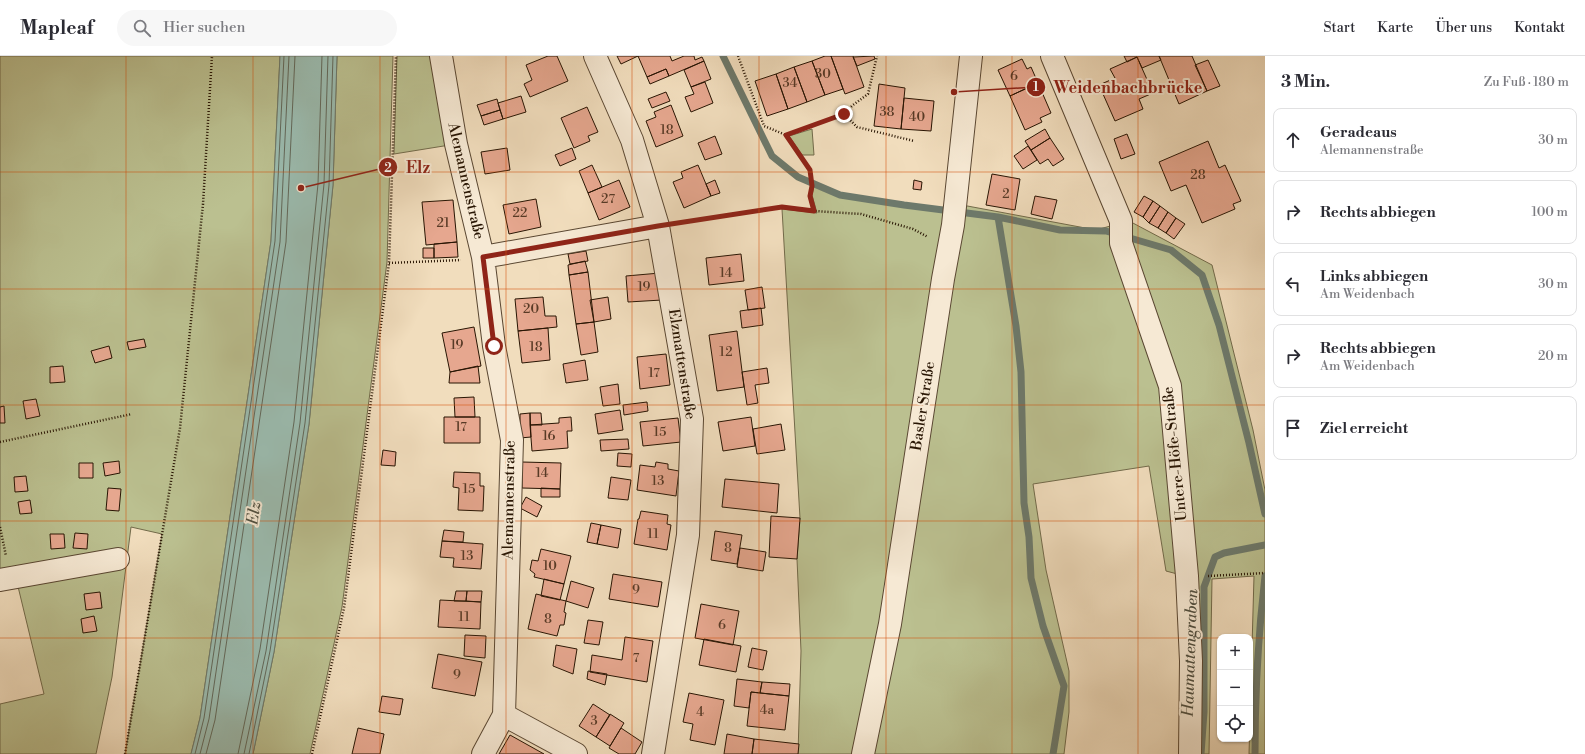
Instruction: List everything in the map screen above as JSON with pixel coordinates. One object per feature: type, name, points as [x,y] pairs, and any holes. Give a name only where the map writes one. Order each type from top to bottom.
[{"type":"street","name":"Alemannenstraße","points":[[441,56],[456,144],[483,259],[494,346],[512,440],[504,715],[483,754]]},
{"type":"street","name":"Elzmattenstraße","points":[[595,56],[632,140],[658,226],[692,419],[688,535],[652,754]]},
{"type":"street","name":"Basler Straße","points":[[863,754],[890,624],[943,279],[953,225],[971,56]]},
{"type":"street","name":"Untere-Höfe-Straße","points":[[1052,56],[1121,221],[1121,243],[1170,386],[1187,576],[1191,661],[1190,754]]},
{"type":"street","points":[[483,259],[658,226]]},
{"type":"street","points":[[5,579],[118,559]]},
{"type":"street","points":[[504,715],[576,754]]},
{"type":"path","points":[[125,754],[180,428],[203,204],[212,56]]},
{"type":"path","points":[[312,754],[344,608],[389,263],[396,56]]},
{"type":"path","points":[[738,56],[764,126],[786,135],[810,170],[812,186],[810,196],[814,211]]},
{"type":"path","points":[[786,135],[844,114],[868,94],[877,56]]},
{"type":"path","points":[[844,114],[856,127],[914,141]]},
{"type":"path","points":[[658,226],[782,207],[861,214],[913,229]]},
{"type":"path","points":[[389,263],[483,259]]},
{"type":"path","points":[[0,442],[132,414]]},
{"type":"path","points":[[0,527],[5,579]]},
{"type":"path","points":[[1187,576],[1265,573]]},
{"type":"green space","points":[[0,56],[280,56],[271,241],[200,718],[191,754],[125,754],[162,534],[131,527],[112,677],[96,754],[0,754],[0,704],[44,694],[14,570],[0,572]]},
{"type":"green space","points":[[337,56],[393,56],[387,262],[342,607],[310,754],[253,754],[274,652],[309,424],[333,185]]},
{"type":"green space","points":[[397,56],[439,56],[456,144],[394,154]]},
{"type":"green space","points":[[812,129],[814,155],[802,155],[789,136]]},
{"type":"green space","points":[[814,186],[840,197],[948,213],[962,205],[1096,230],[1131,222],[1212,265],[1253,430],[1265,490],[1265,754],[1249,754],[1249,742],[1253,742],[1252,634],[1254,576],[1212,579],[1209,754],[1192,754],[1185,576],[1166,571],[1149,466],[1033,484],[1046,570],[1069,671],[1069,712],[1064,754],[798,754],[801,651],[797,559],[800,518],[782,209],[817,213],[812,195]]},
{"type":"water","points":[[280,56],[337,56],[333,185],[309,424],[274,652],[253,754],[191,754],[200,718],[271,241]]},
{"type":"building","points":[[548,56],[557,56],[568,81],[530,97],[524,84],[532,80],[526,65]]},
{"type":"building","points":[[617,56],[638,56],[621,64]]},
{"type":"building","points":[[638,56],[670,56],[672,61],[684,56],[694,56],[695,60],[702,57],[704,61],[669,76],[666,69],[647,77]]},
{"type":"building","points":[[825,56],[831,56],[843,89],[825,95],[812,61]]},
{"type":"building","points":[[831,56],[853,56],[864,87],[845,94]]},
{"type":"building","points":[[874,56],[875,59],[857,66],[853,57]]},
{"type":"building","points":[[1124,56],[1159,56],[1161,60],[1142,68],[1137,57],[1127,62]]},
{"type":"building","points":[[1159,56],[1192,56],[1207,91],[1179,104]]},
{"type":"building","points":[[1137,57],[1153,93],[1139,99],[1143,109],[1115,121],[1099,85],[1115,78],[1110,69]]},
{"type":"building","points":[[1022,59],[1027,69],[1031,67],[1038,83],[1010,96],[998,70]]},
{"type":"building","points":[[1208,60],[1220,86],[1207,91],[1195,65]]},
{"type":"building","points":[[704,61],[711,79],[691,87],[684,70]]},
{"type":"building","points":[[812,61],[825,95],[807,102],[794,67]]},
{"type":"building","points":[[794,67],[807,102],[788,109],[776,74]]},
{"type":"building","points":[[666,69],[669,76],[650,84],[647,77]]},
{"type":"building","points":[[776,74],[788,109],[767,116],[755,81]]},
{"type":"building","points":[[705,82],[713,103],[691,112],[685,97],[694,94],[691,87]]},
{"type":"building","points":[[1038,83],[1051,113],[1040,118],[1042,122],[1025,130],[1010,96]]},
{"type":"building","points":[[879,84],[905,88],[901,129],[874,126]]},
{"type":"building","points":[[666,92],[670,101],[652,108],[648,99]]},
{"type":"building","points":[[521,96],[526,112],[503,119],[498,103]]},
{"type":"building","points":[[904,98],[934,101],[931,131],[901,129]]},
{"type":"building","points":[[497,99],[500,110],[481,116],[477,105]]},
{"type":"building","points":[[671,105],[683,136],[656,147],[646,121],[656,117],[654,112]]},
{"type":"building","points":[[587,107],[598,132],[588,136],[590,141],[574,148],[561,118]]},
{"type":"building","points":[[500,110],[503,119],[484,125],[481,116]]},
{"type":"building","points":[[1045,129],[1050,138],[1031,150],[1025,141]]},
{"type":"building","points":[[1127,134],[1135,154],[1121,159],[1114,139]]},
{"type":"building","points":[[715,136],[722,154],[705,160],[698,143]]},
{"type":"building","points":[[1050,138],[1064,159],[1053,166],[1048,159],[1040,164],[1031,150]]},
{"type":"building","points":[[1208,141],[1219,168],[1225,165],[1241,201],[1233,204],[1235,209],[1202,223],[1186,185],[1171,191],[1159,162]]},
{"type":"building","points":[[1028,146],[1037,160],[1023,169],[1014,156]]},
{"type":"building","points":[[507,148],[510,170],[485,174],[481,152]]},
{"type":"building","points":[[572,148],[576,159],[560,166],[555,155]]},
{"type":"building","points":[[592,165],[602,187],[588,193],[579,171]]},
{"type":"building","points":[[698,165],[711,196],[684,208],[673,182],[683,178],[681,172]]},
{"type":"building","points":[[992,174],[1020,179],[1015,210],[986,205]]},
{"type":"building","points":[[619,180],[630,207],[599,220],[588,193]]},
{"type":"building","points":[[715,180],[720,193],[711,196],[706,184]]},
{"type":"building","points":[[914,180],[922,182],[921,190],[913,189]]},
{"type":"building","points":[[1035,196],[1057,200],[1052,219],[1031,214]]},
{"type":"building","points":[[1144,196],[1153,201],[1143,217],[1134,212]]},
{"type":"building","points":[[536,199],[541,227],[509,234],[503,205]]},
{"type":"building","points":[[453,200],[457,242],[426,245],[422,202]]},
{"type":"building","points":[[1153,201],[1160,206],[1149,223],[1143,217]]},
{"type":"building","points":[[1160,206],[1168,212],[1158,228],[1149,223]]},
{"type":"building","points":[[1168,212],[1176,218],[1166,233],[1158,228]]},
{"type":"building","points":[[1176,218],[1185,224],[1174,239],[1166,233]]},
{"type":"building","points":[[457,242],[458,257],[434,258],[434,244]]},
{"type":"building","points":[[423,248],[434,248],[434,258],[423,258]]},
{"type":"building","points":[[586,251],[588,261],[570,264],[568,254]]},
{"type":"building","points":[[741,254],[744,281],[709,285],[706,258]]},
{"type":"building","points":[[585,261],[588,272],[569,275],[568,265]]},
{"type":"building","points":[[588,272],[594,322],[576,324],[569,275]]},
{"type":"building","points":[[660,273],[662,300],[628,302],[626,276]]},
{"type":"building","points":[[762,287],[765,308],[748,310],[745,290]]},
{"type":"building","points":[[543,297],[545,316],[556,316],[557,327],[518,331],[515,299]]},
{"type":"building","points":[[608,297],[611,319],[594,322],[590,300]]},
{"type":"building","points":[[761,308],[763,325],[742,328],[740,311]]},
{"type":"building","points":[[594,322],[598,352],[581,355],[576,324]]},
{"type":"building","points":[[474,327],[481,366],[450,372],[442,333]]},
{"type":"building","points":[[548,328],[550,360],[522,363],[518,331]]},
{"type":"building","points":[[737,331],[744,387],[717,391],[709,335]]},
{"type":"building","points":[[144,339],[146,347],[129,350],[127,342]]},
{"type":"building","points":[[109,346],[112,358],[95,363],[91,351]]},
{"type":"building","points":[[666,354],[670,385],[640,389],[637,357]]},
{"type":"building","points":[[585,360],[588,380],[566,383],[563,364]]},
{"type":"building","points":[[63,366],[65,382],[50,383],[50,367]]},
{"type":"building","points":[[478,366],[480,383],[449,383],[450,372]]},
{"type":"building","points":[[767,368],[769,383],[755,385],[758,403],[747,405],[742,372]]},
{"type":"building","points":[[618,384],[620,404],[603,406],[600,387]]},
{"type":"building","points":[[474,397],[475,417],[455,417],[454,398]]},
{"type":"building","points":[[36,399],[40,416],[26,419],[23,401]]},
{"type":"building","points":[[647,402],[648,411],[624,415],[623,405]]},
{"type":"building","points":[[4,406],[5,423],[0,423],[0,407]]},
{"type":"building","points":[[620,410],[623,430],[598,434],[595,414]]},
{"type":"building","points":[[530,413],[531,437],[520,438],[520,414]]},
{"type":"building","points":[[530,413],[541,413],[542,425],[530,425]]},
{"type":"building","points":[[444,417],[480,417],[480,443],[444,443]]},
{"type":"building","points":[[571,417],[572,431],[567,431],[568,448],[532,451],[530,425],[559,423],[559,418]]},
{"type":"building","points":[[751,417],[755,446],[723,451],[718,422]]},
{"type":"building","points":[[678,418],[681,442],[643,446],[640,422]]},
{"type":"building","points":[[781,424],[785,450],[757,454],[753,429]]},
{"type":"building","points":[[628,439],[629,449],[601,451],[600,440]]},
{"type":"building","points":[[383,450],[396,452],[395,466],[381,465]]},
{"type":"building","points":[[618,453],[632,454],[631,467],[617,466]]},
{"type":"building","points":[[119,461],[120,473],[105,476],[103,463]]},
{"type":"building","points":[[522,462],[561,463],[560,489],[522,488]]},
{"type":"building","points":[[656,462],[668,464],[668,469],[679,471],[676,496],[637,490],[640,465],[655,467]]},
{"type":"building","points":[[79,463],[93,463],[93,478],[79,478]]},
{"type":"building","points":[[454,472],[480,473],[480,486],[484,486],[483,511],[458,510],[459,488],[453,487]]},
{"type":"building","points":[[26,476],[28,491],[15,492],[14,477]]},
{"type":"building","points":[[611,477],[631,480],[628,500],[608,498]]},
{"type":"building","points":[[725,479],[779,484],[777,513],[722,507]]},
{"type":"building","points":[[108,488],[121,489],[119,511],[106,510]]},
{"type":"building","points":[[541,488],[560,489],[560,497],[541,497]]},
{"type":"building","points":[[526,497],[542,506],[537,517],[520,508]]},
{"type":"building","points":[[30,500],[32,513],[20,514],[18,502]]},
{"type":"building","points":[[641,511],[668,515],[667,524],[671,525],[667,550],[634,544],[638,519]]},
{"type":"building","points":[[771,516],[800,518],[797,559],[769,557]]},
{"type":"building","points":[[591,523],[601,525],[597,544],[587,542]]},
{"type":"building","points":[[601,525],[621,529],[618,548],[597,544]]},
{"type":"building","points":[[444,530],[464,532],[463,542],[442,541]]},
{"type":"building","points":[[715,531],[742,535],[737,564],[711,560]]},
{"type":"building","points":[[75,533],[88,534],[87,549],[73,548]]},
{"type":"building","points":[[50,534],[64,534],[65,548],[51,549]]},
{"type":"building","points":[[442,541],[483,544],[481,569],[453,567],[454,558],[440,557]]},
{"type":"building","points":[[740,548],[766,552],[763,571],[737,567]]},
{"type":"building","points":[[541,549],[571,556],[564,584],[534,577],[535,574],[530,570],[532,560],[538,561]]},
{"type":"building","points":[[613,574],[662,582],[658,607],[609,599]]},
{"type":"building","points":[[544,579],[564,584],[560,600],[541,596]]},
{"type":"building","points":[[571,581],[594,588],[588,608],[566,601]]},
{"type":"building","points":[[456,591],[467,591],[466,601],[454,601]]},
{"type":"building","points":[[467,591],[482,591],[481,602],[466,601]]},
{"type":"building","points":[[100,592],[102,608],[86,610],[84,594]]},
{"type":"building","points":[[536,594],[566,601],[564,625],[560,625],[557,636],[528,629]]},
{"type":"building","points":[[440,600],[481,602],[480,629],[438,627]]},
{"type":"building","points":[[701,604],[739,611],[733,645],[695,638]]},
{"type":"building","points":[[94,616],[97,631],[83,633],[81,619]]},
{"type":"building","points":[[588,620],[603,622],[599,645],[584,643]]},
{"type":"building","points":[[465,635],[486,636],[485,658],[464,656]]},
{"type":"building","points":[[625,637],[653,641],[647,682],[590,672],[592,655],[622,660]]},
{"type":"building","points":[[704,639],[741,646],[736,672],[699,665]]},
{"type":"building","points":[[556,645],[577,649],[573,674],[553,666]]},
{"type":"building","points":[[752,648],[767,651],[763,670],[748,667]]},
{"type":"building","points":[[438,654],[482,662],[475,696],[432,688]]},
{"type":"building","points":[[588,671],[607,674],[605,685],[587,679]]},
{"type":"building","points":[[737,679],[762,682],[760,693],[751,692],[749,708],[734,706]]},
{"type":"building","points":[[762,682],[790,684],[789,696],[760,693]]},
{"type":"building","points":[[751,692],[789,696],[785,730],[747,726]]},
{"type":"building","points":[[689,693],[724,700],[715,745],[690,740],[693,724],[683,722]]},
{"type":"building","points":[[382,696],[403,699],[400,715],[379,712]]},
{"type":"building","points":[[593,704],[610,715],[596,737],[579,726]]},
{"type":"building","points":[[610,714],[624,723],[610,746],[596,737]]},
{"type":"building","points":[[358,728],[384,734],[380,754],[352,754]]},
{"type":"building","points":[[621,728],[642,742],[635,754],[619,754],[609,748]]},
{"type":"building","points":[[727,734],[754,739],[752,754],[724,754]]},
{"type":"building","points":[[510,735],[544,754],[499,754]]},
{"type":"building","points":[[754,739],[799,744],[798,754],[752,754]]},
{"type":"waterway","points":[[723,56],[772,156],[798,177],[840,195],[998,217],[1060,230],[1106,231],[1171,250],[1202,275],[1219,325],[1249,443],[1265,514]]},
{"type":"waterway","points":[[998,217],[1016,326],[1021,372],[1024,503],[1029,537],[1031,578],[1043,626],[1064,686],[1053,754]]},
{"type":"waterway","name":"Haumattengraben","points":[[1201,754],[1204,712],[1204,587],[1215,557],[1224,553],[1265,545]]},
{"type":"waterway","points":[[1255,754],[1257,665],[1265,576]]},
{"type":"place","name":"Weidenbachbrücke","points":[[954,92]]},
{"type":"place","name":"Elz","points":[[301,188]]},
{"type":"route","points":[[494,346],[483,257],[658,226],[782,207],[814,211],[810,196],[812,186],[810,170],[786,135],[844,114]]}]
